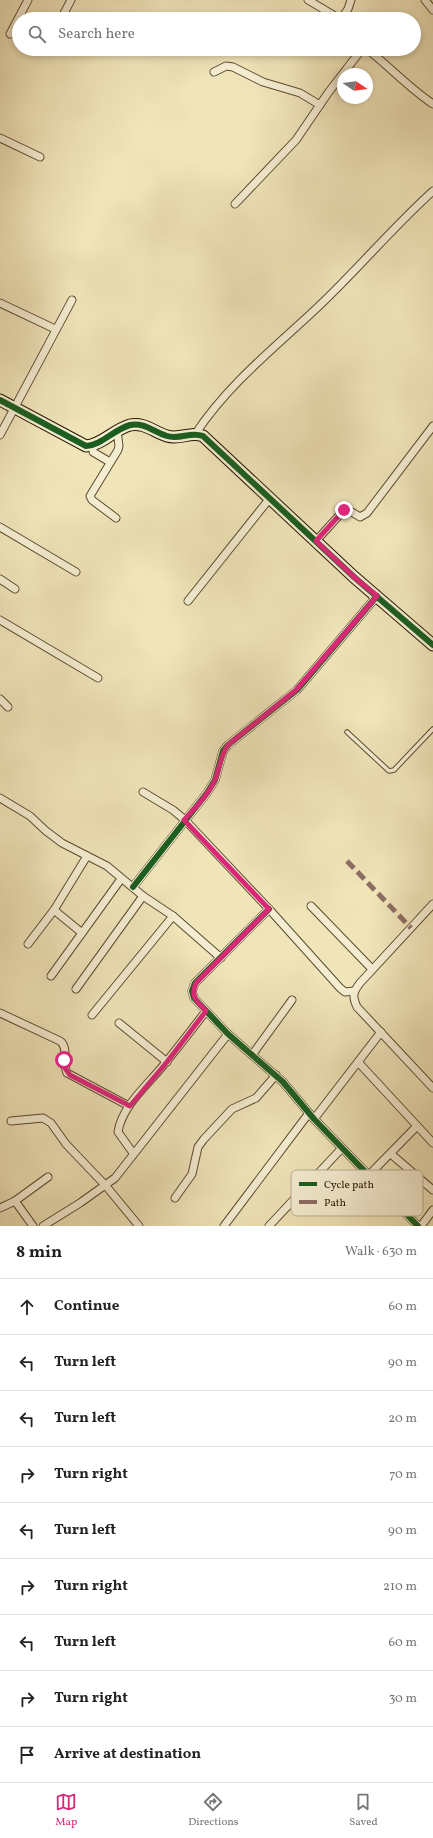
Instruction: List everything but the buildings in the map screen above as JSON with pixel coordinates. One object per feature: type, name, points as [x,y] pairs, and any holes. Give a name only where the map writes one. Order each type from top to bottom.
[{"type":"street","points":[[22,12],[28,0]]},
{"type":"street","points":[[65,12],[71,0]]},
{"type":"street","points":[[308,0],[328,12]]},
{"type":"street","points":[[346,12],[351,0]]},
{"type":"street","points":[[425,0],[433,10]]},
{"type":"street","points":[[10,34],[12,30]]},
{"type":"street","points":[[235,204],[296,140],[357,56]]},
{"type":"street","points":[[376,56],[415,93],[433,104]]},
{"type":"street","points":[[214,72],[226,66],[233,67],[264,82],[300,93],[320,105]]},
{"type":"street","points":[[0,138],[40,157]]},
{"type":"street","points":[[196,433],[218,404],[241,379],[320,305],[406,215],[433,191]]},
{"type":"street","points":[[0,435],[55,329],[72,300]]},
{"type":"street","points":[[0,303],[55,329]]},
{"type":"street","points":[[0,400],[86,446],[93,446],[117,430],[131,425],[143,425],[167,436],[176,438],[196,433],[203,436],[354,577],[433,646]]},
{"type":"street","points":[[316,541],[344,510],[350,511],[360,517],[367,513],[433,426]]},
{"type":"street","points":[[116,518],[92,500],[90,496],[119,446],[117,430]]},
{"type":"street","points":[[93,446],[93,452],[110,462]]},
{"type":"street","points":[[188,602],[270,498]]},
{"type":"street","points":[[0,527],[76,572]]},
{"type":"street","points":[[0,579],[15,589]]},
{"type":"street","points":[[133,887],[207,792],[215,780],[224,751],[228,745],[296,690],[377,596]]},
{"type":"street","points":[[0,620],[98,678]]},
{"type":"street","points":[[0,699],[8,707]]},
{"type":"street","points":[[143,792],[173,810],[184,820],[269,909],[340,988],[345,992],[354,991]]},
{"type":"street","points":[[0,798],[30,816],[54,838],[107,866],[143,896],[173,916],[222,958]]},
{"type":"street","points":[[28,944],[54,910],[87,856]]},
{"type":"street","points":[[51,976],[121,879]]},
{"type":"street","points":[[76,989],[143,896]]},
{"type":"street","points":[[433,904],[372,969],[354,991],[353,999],[357,1007],[433,1088]]},
{"type":"street","points":[[311,906],[372,969]]},
{"type":"street","points":[[269,909],[196,983],[192,991],[194,998],[228,1034],[276,1075],[314,1119],[362,1170]]},
{"type":"street","points":[[54,910],[82,933]]},
{"type":"street","points":[[92,1015],[173,916]]},
{"type":"street","points":[[252,1055],[292,1000]]},
{"type":"street","points":[[133,1153],[118,1132],[119,1124],[130,1106],[167,1062],[206,1011]]},
{"type":"street","points":[[0,1013],[60,1041],[65,1047],[64,1064],[67,1073],[130,1106]]},
{"type":"street","points":[[119,1023],[167,1062]]},
{"type":"street","points":[[314,1119],[382,1032]]},
{"type":"street","points":[[43,1226],[106,1186],[115,1178],[133,1153],[228,1034]]},
{"type":"street","points":[[358,1062],[433,1143]]},
{"type":"street","points":[[175,1198],[192,1174],[198,1147],[204,1139],[232,1109],[256,1098],[276,1075]]},
{"type":"street","points":[[224,1226],[309,1113]]},
{"type":"street","points":[[11,1121],[43,1118],[51,1123],[66,1144],[106,1186],[139,1226]]},
{"type":"street","points":[[374,1170],[416,1126]]},
{"type":"street","points":[[321,1170],[342,1148]]},
{"type":"street","points":[[391,1154],[410,1170]]},
{"type":"street","points":[[0,1208],[15,1201],[48,1178]]},
{"type":"street","points":[[423,1181],[433,1190]]},
{"type":"street","points":[[15,1201],[33,1226]]},
{"type":"street","points":[[269,1226],[291,1202]]},
{"type":"street","points":[[421,1226],[433,1210]]},
{"type":"street","points":[[408,1216],[418,1226]]},
{"type":"lane","points":[[347,732],[389,771],[394,770],[433,729]]},
{"type":"marked path","points":[[347,861],[411,928]]},
{"type":"cycle path","points":[[0,400],[86,446],[97,443],[118,430],[135,424],[172,437],[194,434],[203,436],[354,577],[433,645]]},
{"type":"cycle path","points":[[133,887],[207,793],[215,780],[223,751],[228,745],[297,690],[377,596]]},
{"type":"cycle path","points":[[269,909],[195,983],[192,991],[194,998],[228,1034],[283,1082],[314,1119],[364,1170]]},
{"type":"cycle path","points":[[408,1216],[418,1226]]},
{"type":"route","points":[[64,1060],[67,1073],[130,1106],[167,1062],[206,1011],[194,998],[192,991],[196,983],[269,909],[184,820],[215,780],[219,763],[228,745],[296,690],[377,596],[354,577],[316,541],[344,510]]}]
